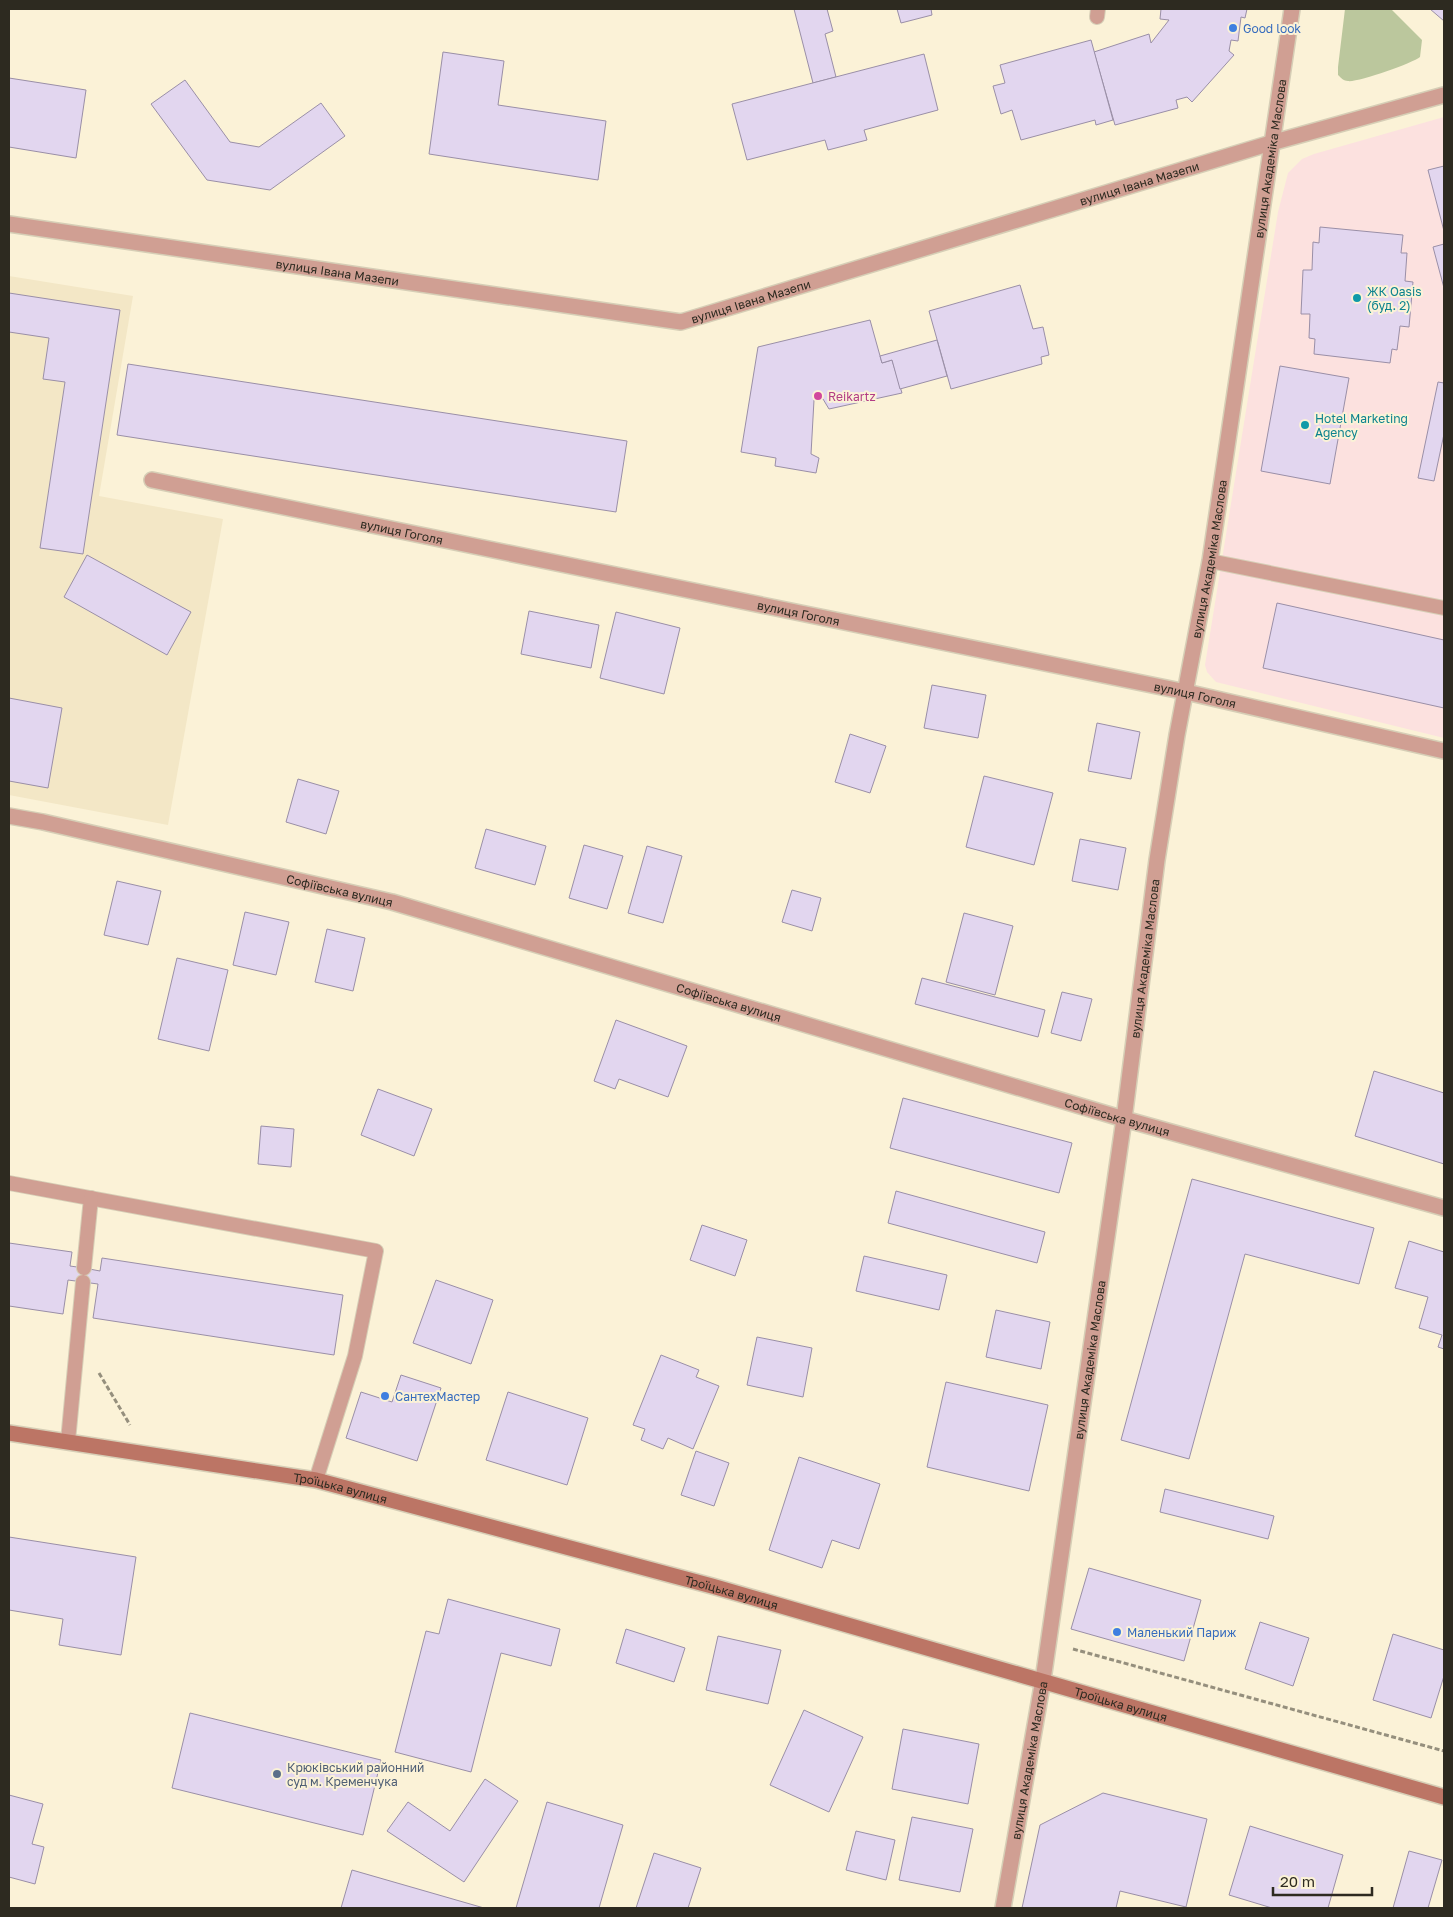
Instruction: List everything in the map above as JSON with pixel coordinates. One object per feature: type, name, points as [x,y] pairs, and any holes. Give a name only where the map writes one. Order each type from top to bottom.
[{"type":"main road","name":"Троїцька вулиця","points":[[9,1432],[316,1480],[712,1586],[1444,1797]]},
{"type":"street","name":"вулиця Академіка Маслова","points":[[1003,1908],[1043,1680],[1124,1119],[1157,860],[1177,735],[1210,561],[1292,9]]},
{"type":"street","name":"вулиця Івана Мазепи","points":[[9,224],[681,322],[1271,143],[1444,95]]},
{"type":"street","name":"вулиця Гоголя","points":[[152,480],[1186,692],[1444,751]]},
{"type":"street","name":"Софіївська вулиця","points":[[9,816],[53,824],[392,902],[1124,1119],[1444,1208]]},
{"type":"lane","points":[[1210,561],[1444,608]]},
{"type":"lane","points":[[9,1183],[376,1251],[355,1356],[316,1480]]},
{"type":"lane","points":[[68,1441],[90,1198]]},
{"type":"path","points":[[94,1366],[130,1425]]},
{"type":"path","points":[[1072,1649],[1444,1751]]},
{"type":"shaded area","points":[[1444,117],[1444,738],[1216,682],[1207,672],[1205,665],[1278,212],[1288,173],[1302,159],[1314,154]]},
{"type":"shaded area","points":[[9,276],[133,296],[99,496],[223,519],[168,825],[9,795]]},
{"type":"green space","points":[[1345,9],[1391,9],[1422,40],[1420,57],[1407,64],[1372,76],[1353,81],[1343,79],[1338,75],[1338,67]]},
{"type":"building","points":[[794,9],[827,9],[833,31],[825,34],[836,77],[813,83]]},
{"type":"building","points":[[897,9],[931,9],[932,15],[901,23]]},
{"type":"building","points":[[1161,9],[1247,9],[1245,18],[1241,17],[1238,41],[1231,40],[1229,51],[1234,55],[1192,102],[1187,97],[1176,100],[1178,108],[1115,125],[1094,52],[1149,34],[1151,43],[1169,20],[1160,19]]},
{"type":"building","points":[[1430,9],[1444,9],[1444,21]]},
{"type":"building","points":[[1091,40],[1113,120],[1096,125],[1095,120],[1021,140],[1012,110],[1001,114],[993,86],[1005,83],[1000,65]]},
{"type":"building","points":[[443,52],[504,61],[498,105],[606,121],[598,180],[429,154]]},
{"type":"building","points":[[924,54],[938,110],[864,130],[867,140],[828,150],[825,140],[747,160],[732,104]]},
{"type":"building","points":[[9,78],[86,90],[76,158],[9,147]]},
{"type":"building","points":[[185,80],[230,142],[259,147],[321,103],[345,136],[270,190],[207,180],[151,104]]},
{"type":"building","points":[[1444,166],[1444,231],[1428,170]]},
{"type":"building","name":"ЖК Oasis (буд. 2)","points":[[1320,227],[1403,235],[1401,253],[1407,253],[1405,281],[1413,282],[1409,327],[1400,326],[1397,350],[1392,349],[1390,363],[1314,354],[1315,339],[1309,338],[1310,314],[1301,314],[1303,270],[1312,270],[1313,242],[1319,243]]},
{"type":"building","points":[[1444,244],[1444,288],[1433,247]]},
{"type":"building","points":[[1020,285],[1033,329],[1043,327],[1049,355],[1041,357],[1042,364],[951,389],[929,311]]},
{"type":"building","points":[[9,293],[120,310],[83,554],[40,548],[65,382],[43,379],[49,338],[9,332]]},
{"type":"building","name":"Reikartz","points":[[870,320],[882,363],[892,360],[902,393],[829,409],[823,399],[814,400],[811,454],[819,458],[816,473],[775,466],[776,458],[741,452],[758,347]]},
{"type":"building","points":[[937,340],[947,376],[900,389],[892,360],[882,363],[880,356]]},
{"type":"building","points":[[128,364],[627,441],[616,512],[117,435]]},
{"type":"building","name":"Hotel Marketing Agency","points":[[1280,366],[1349,378],[1330,484],[1261,471]]},
{"type":"building","points":[[1438,382],[1444,383],[1444,434],[1434,481],[1418,478]]},
{"type":"building","points":[[87,555],[191,612],[167,655],[64,597]]},
{"type":"building","points":[[1277,603],[1444,640],[1444,708],[1263,668]]},
{"type":"building","points":[[529,611],[599,625],[591,668],[521,654]]},
{"type":"building","points":[[616,612],[680,628],[664,694],[600,678]]},
{"type":"building","points":[[932,685],[986,695],[978,738],[924,728]]},
{"type":"building","points":[[9,698],[62,708],[48,788],[9,781]]},
{"type":"building","points":[[1097,723],[1140,732],[1131,779],[1088,771]]},
{"type":"building","points":[[850,734],[886,746],[870,793],[835,782]]},
{"type":"building","points":[[984,776],[1053,793],[1034,865],[966,847]]},
{"type":"building","points":[[298,779],[339,791],[326,834],[286,822]]},
{"type":"building","points":[[486,829],[546,846],[535,885],[475,868]]},
{"type":"building","points":[[1080,839],[1126,848],[1118,890],[1072,881]]},
{"type":"building","points":[[584,845],[623,856],[607,909],[569,898]]},
{"type":"building","points":[[647,846],[682,856],[663,923],[628,913]]},
{"type":"building","points":[[117,881],[161,891],[148,945],[104,935]]},
{"type":"building","points":[[792,890],[821,898],[812,931],[782,922]]},
{"type":"building","points":[[245,912],[289,922],[276,975],[233,965]]},
{"type":"building","points":[[964,913],[1013,926],[995,995],[946,982]]},
{"type":"building","points":[[327,929],[365,938],[353,991],[315,982]]},
{"type":"building","points":[[177,958],[228,970],[209,1051],[158,1039]]},
{"type":"building","points":[[922,978],[1045,1010],[1038,1037],[915,1004]]},
{"type":"building","points":[[1062,992],[1092,999],[1081,1041],[1051,1033]]},
{"type":"building","points":[[616,1020],[687,1046],[668,1097],[619,1079],[615,1089],[594,1081]]},
{"type":"building","points":[[1374,1071],[1444,1093],[1444,1164],[1355,1136]]},
{"type":"building","points":[[378,1089],[432,1109],[414,1156],[361,1135]]},
{"type":"building","points":[[903,1098],[1072,1143],[1059,1193],[890,1148]]},
{"type":"building","points":[[261,1126],[294,1129],[291,1167],[258,1164]]},
{"type":"building","points":[[1192,1179],[1374,1228],[1359,1284],[1245,1254],[1189,1459],[1121,1440]]},
{"type":"building","points":[[896,1191],[1045,1232],[1037,1263],[888,1223]]},
{"type":"building","points":[[702,1225],[747,1240],[735,1276],[690,1260]]},
{"type":"building","points":[[1409,1241],[1444,1252],[1444,1349],[1438,1347],[1442,1335],[1419,1328],[1428,1297],[1395,1288]]},
{"type":"building","points":[[9,1243],[72,1252],[70,1266],[100,1271],[102,1258],[343,1295],[334,1355],[93,1318],[98,1284],[68,1280],[63,1314],[9,1306]]},
{"type":"building","points":[[864,1256],[947,1275],[939,1310],[856,1291]]},
{"type":"building","points":[[436,1280],[493,1300],[471,1364],[413,1343]]},
{"type":"building","points":[[996,1310],[1050,1322],[1041,1369],[986,1357]]},
{"type":"building","points":[[757,1337],[812,1348],[803,1397],[747,1385]]},
{"type":"building","points":[[661,1355],[699,1370],[696,1377],[719,1386],[693,1449],[668,1438],[663,1449],[641,1440],[645,1429],[633,1425]]},
{"type":"building","points":[[401,1375],[441,1388],[417,1461],[346,1438],[361,1392],[392,1402]]},
{"type":"building","points":[[946,1382],[1048,1405],[1029,1491],[927,1467]]},
{"type":"building","points":[[508,1392],[588,1418],[567,1485],[486,1460]]},
{"type":"building","points":[[696,1451],[729,1463],[714,1506],[681,1495]]},
{"type":"building","points":[[799,1457],[880,1484],[859,1549],[832,1540],[822,1568],[769,1550]]},
{"type":"building","points":[[1165,1489],[1274,1516],[1268,1539],[1160,1512]]},
{"type":"building","points":[[9,1537],[136,1557],[121,1655],[59,1645],[63,1619],[9,1610]]},
{"type":"building","points":[[1089,1568],[1201,1600],[1184,1661],[1071,1629]]},
{"type":"building","points":[[448,1599],[560,1629],[551,1666],[501,1653],[471,1772],[395,1752],[426,1631],[439,1634]]},
{"type":"building","points":[[1260,1622],[1309,1638],[1293,1686],[1245,1669]]},
{"type":"building","points":[[626,1629],[685,1648],[674,1682],[616,1663]]},
{"type":"building","points":[[1393,1634],[1444,1650],[1444,1676],[1431,1718],[1373,1700]]},
{"type":"building","points":[[718,1636],[781,1650],[768,1704],[706,1690]]},
{"type":"building","points":[[804,1710],[863,1737],[829,1812],[770,1785]]},
{"type":"building","name":"Крюківський районний суд м. Кременчука","points":[[190,1713],[381,1760],[363,1835],[172,1788]]},
{"type":"building","points":[[903,1729],[979,1744],[968,1804],[892,1789]]},
{"type":"building","points":[[485,1779],[518,1801],[464,1882],[387,1831],[408,1802],[450,1831]]},
{"type":"building","points":[[1103,1793],[1207,1819],[1186,1907],[1120,1891],[1116,1908],[1022,1908],[1040,1825]]},
{"type":"building","points":[[9,1795],[43,1804],[32,1844],[44,1847],[35,1884],[9,1877]]},
{"type":"building","points":[[547,1802],[623,1825],[599,1908],[516,1908]]},
{"type":"building","points":[[912,1817],[973,1829],[960,1892],[899,1880]]},
{"type":"building","points":[[1250,1826],[1343,1855],[1328,1908],[1272,1908],[1229,1895]]},
{"type":"building","points":[[856,1831],[895,1840],[886,1880],[846,1870]]},
{"type":"building","points":[[1409,1851],[1442,1860],[1428,1908],[1393,1908]]},
{"type":"building","points":[[654,1853],[701,1868],[688,1908],[636,1908]]},
{"type":"building","points":[[352,1870],[484,1908],[341,1908]]},
{"type":"place","name":"Good look","points":[[1233,28]]},
{"type":"place","name":"ЖК Oasis (буд. 2)","points":[[1357,298]]},
{"type":"place","name":"Reikartz","points":[[818,396]]},
{"type":"place","name":"Hotel Marketing Agency","points":[[1305,425]]},
{"type":"place","name":"СантехМастер","points":[[385,1396]]},
{"type":"place","name":"Маленький Париж","points":[[1117,1632]]},
{"type":"place","name":"Крюківський районний суд м. Кременчука","points":[[277,1774]]}]
